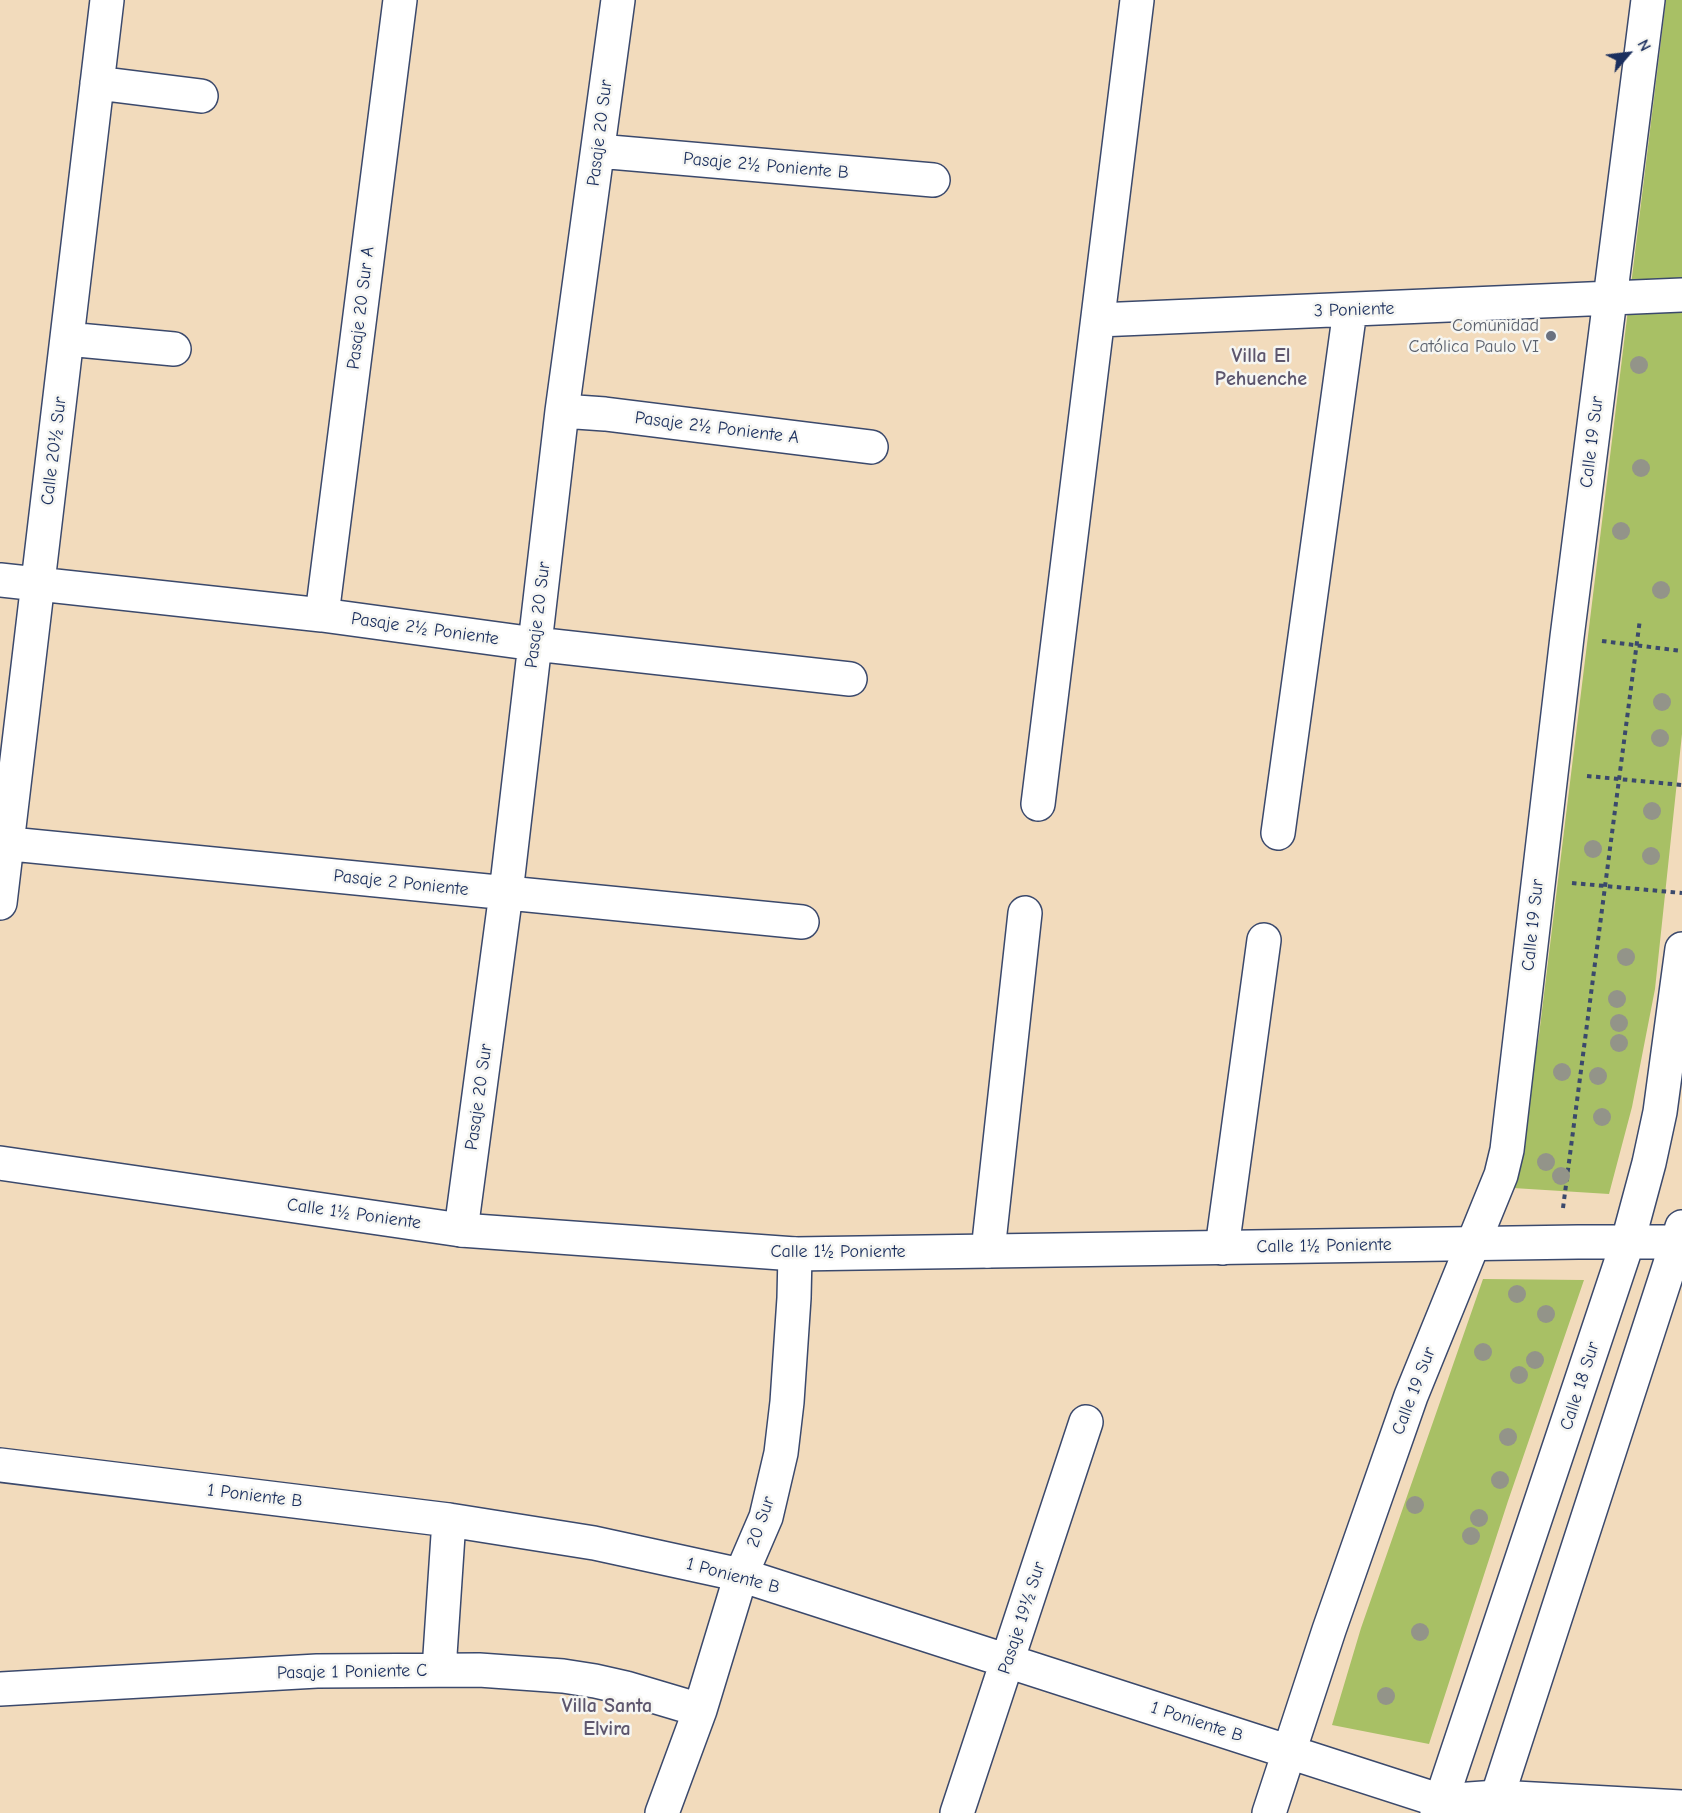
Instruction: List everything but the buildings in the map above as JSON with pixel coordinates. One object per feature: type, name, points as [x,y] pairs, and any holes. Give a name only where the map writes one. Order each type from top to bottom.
[{"type":"street","name":"Calle 20½ Sur","points":[[0,903],[3,843],[38,584],[107,0]]},
{"type":"street","name":"Pasaje 20 Sur A","points":[[322,615],[400,0]]},
{"type":"street","name":"Pasaje 20 Sur","points":[[461,1230],[506,893],[562,411],[618,0]]},
{"type":"street","points":[[1038,804],[1137,0]]},
{"type":"street","name":"Calle 19 Sur","points":[[1269,1813],[1329,1630],[1411,1396],[1501,1175],[1507,1150],[1567,638],[1648,0]]},
{"type":"street","points":[[97,83],[201,96]]},
{"type":"street","name":"Pasaje 2½ Poniente B","points":[[598,151],[933,180]]},
{"type":"street","name":"3 Poniente","points":[[1098,320],[1610,300],[1682,295]]},
{"type":"street","points":[[1278,833],[1350,310]]},
{"type":"street","points":[[67,339],[174,349]]},
{"type":"street","name":"Pasaje 2½ Poniente A","points":[[562,411],[605,414],[871,447]]},
{"type":"street","name":"Pasaje 2½ Poniente","points":[[0,580],[322,615],[535,644],[850,679]]},
{"type":"street","name":"Pasaje 2 Poniente","points":[[3,843],[801,922]]},
{"type":"street","points":[[988,1251],[1025,913]]},
{"type":"street","points":[[1222,1248],[1263,940]]},
{"type":"street","name":"Calle 18 Sur","points":[[1439,1807],[1628,1241],[1660,1112],[1682,949]]},
{"type":"street","name":"Calle 1½ Poniente","points":[[0,1163],[461,1230],[795,1254],[1628,1241],[1681,1237]]},
{"type":"street","points":[[1495,1805],[1654,1308],[1681,1237]]},
{"type":"street","name":"20 Sur","points":[[662,1813],[700,1710],[741,1575],[766,1517],[781,1454],[790,1356],[795,1254]]},
{"type":"street","name":"Pasaje 19½ Sur","points":[[957,1813],[1086,1422]]},
{"type":"street","name":"1 Poniente B","points":[[0,1465],[449,1520],[594,1543],[741,1575],[1290,1752],[1439,1807]]},
{"type":"street","points":[[439,1670],[449,1520]]},
{"type":"street","name":"Pasaje 1 Poniente C","points":[[0,1689],[317,1671],[479,1670],[563,1676],[626,1688],[700,1710]]},
{"type":"street","points":[[1439,1807],[1495,1805],[1682,1807]]},
{"type":"path","points":[[1558,1242],[1640,620]]},
{"type":"path","points":[[1567,638],[1682,651]]},
{"type":"path","points":[[1551,772],[1682,785]]},
{"type":"path","points":[[1538,880],[1682,893]]},
{"type":"green space","points":[[1666,0],[1682,0],[1682,734],[1655,989],[1632,1107],[1609,1194],[1513,1188],[1539,1035]]},
{"type":"green space","points":[[1483,1279],[1584,1280],[1508,1501],[1429,1744],[1332,1725],[1361,1628]]},
{"type":"place","name":"Comunidad Católica Paulo VI","points":[[1551,336]]},
{"type":"district","name":"Villa El Pehuenche","points":[[1261,368]]},
{"type":"district","name":"Villa Santa Elvira","points":[[607,1718]]}]
